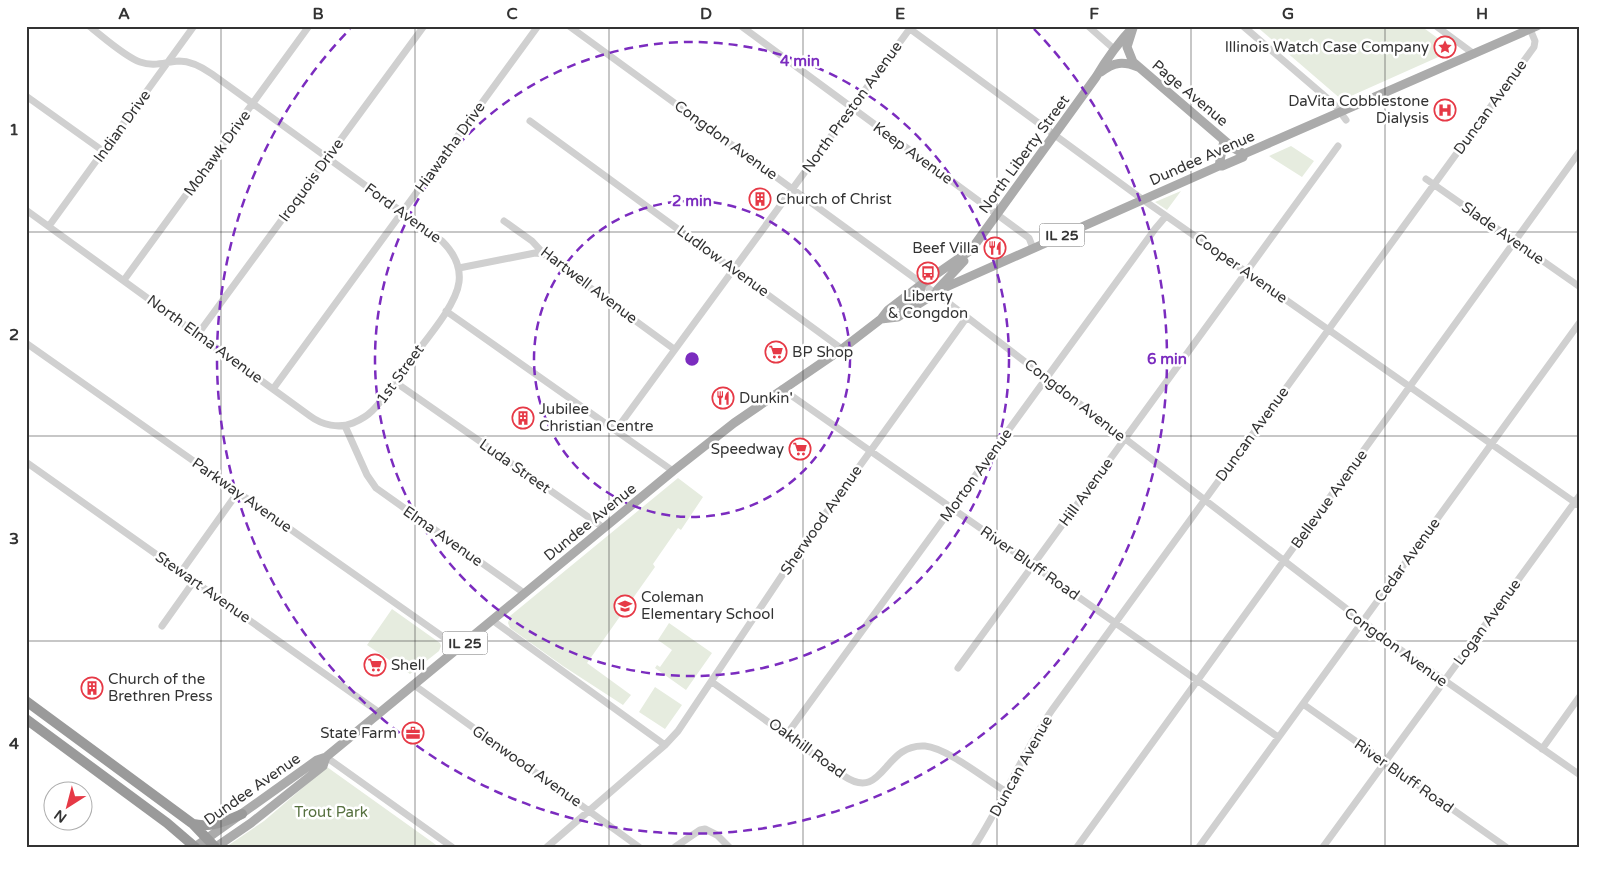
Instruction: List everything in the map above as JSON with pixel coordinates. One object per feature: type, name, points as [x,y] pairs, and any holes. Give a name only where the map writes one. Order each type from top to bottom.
[{"type":"highway","points":[[26,701],[193,824],[215,847]]},
{"type":"highway","points":[[26,719],[167,823],[195,847]]},
{"type":"highway","points":[[193,824],[199,826],[220,824],[242,814]]},
{"type":"main road","name":"North Liberty Street","points":[[922,284],[971,250],[1096,77],[1114,48],[1126,33],[1134,27]]},
{"type":"main road","points":[[1134,27],[1128,49],[1131,60],[1138,67]]},
{"type":"main road","name":"Dundee Avenue","points":[[195,847],[317,760],[326,757],[734,423],[885,319],[898,317],[935,294],[1142,199],[1243,157],[1244,154],[1343,117],[1533,28]]},
{"type":"main road","points":[[1096,77],[1106,68],[1116,64],[1124,63],[1138,67]]},
{"type":"main road","name":"Page Avenue","points":[[1138,67],[1224,140],[1244,154]]},
{"type":"main road","points":[[1219,166],[1224,140]]},
{"type":"main road","points":[[935,294],[940,286],[964,261],[971,250]]},
{"type":"main road","name":"Dundee Avenue","points":[[885,319],[888,310],[922,284]]},
{"type":"main road","name":"Dundee Avenue","points":[[215,847],[251,823],[323,766],[326,757]]},
{"type":"street","name":"Ford Avenue","points":[[89,26],[137,60],[155,65],[185,62],[199,66],[446,245],[454,255],[459,268]]},
{"type":"street","name":"Indian Drive","points":[[49,226],[194,26]]},
{"type":"street","name":"Mohawk Drive","points":[[124,280],[310,26]]},
{"type":"street","name":"Iroquois Drive","points":[[198,334],[424,26]]},
{"type":"street","name":"Hiawatha Drive","points":[[273,389],[538,26]]},
{"type":"street","name":"Congdon Avenue","points":[[569,26],[922,284],[1362,622],[1443,682],[1580,776]]},
{"type":"street","name":"Keep Avenue","points":[[741,26],[1029,238],[1033,248]]},
{"type":"street","points":[[1088,26],[1114,48]]},
{"type":"street","points":[[1243,26],[1335,105],[1343,117]]},
{"type":"street","points":[[1436,26],[1474,54]]},
{"type":"street","name":"North Preston Avenue","points":[[616,430],[909,27]]},
{"type":"street","name":"Cooper Avenue","points":[[909,27],[1142,199],[1577,504]]},
{"type":"street","name":"Duncan Avenue","points":[[974,847],[987,827],[1034,736],[1534,47],[1533,28]]},
{"type":"street","points":[[26,96],[103,151]]},
{"type":"street","name":"Ludlow Avenue","points":[[530,121],[842,349]]},
{"type":"street","name":"Hill Avenue","points":[[958,668],[1338,146]]},
{"type":"street","name":"Bellevue Avenue","points":[[1076,847],[1580,151]]},
{"type":"street","name":"Slade Avenue","points":[[1426,179],[1580,287]]},
{"type":"street","name":"North Elma Avenue","points":[[26,210],[318,421],[345,426]]},
{"type":"street","name":"Morton Avenue","points":[[786,734],[1166,216]]},
{"type":"street","name":"Hartwell Avenue","points":[[504,221],[532,241],[544,254],[674,349]]},
{"type":"street","points":[[544,254],[527,255],[459,268],[458,288],[453,301],[446,311],[673,471]]},
{"type":"street","name":"1st Street","points":[[345,426],[372,412],[446,311]]},
{"type":"street","name":"Sherwood Avenue","points":[[547,847],[665,744],[685,722],[792,560],[967,318]]},
{"type":"street","name":"Cedar Avenue","points":[[1199,847],[1580,322]]},
{"type":"street","name":"Parkway Avenue","points":[[26,343],[459,648]]},
{"type":"street","name":"Luda Street","points":[[395,382],[604,528]]},
{"type":"street","name":"River Bluff Road","points":[[782,389],[1278,737]]},
{"type":"street","name":"Elma Avenue","points":[[345,426],[367,475],[380,492],[524,593]]},
{"type":"street","name":"Stewart Avenue","points":[[26,462],[380,713]]},
{"type":"street","points":[[181,572],[238,492]]},
{"type":"street","name":"Logan Avenue","points":[[1323,847],[1443,682],[1577,504],[1580,495]]},
{"type":"street","points":[[162,626],[194,581]]},
{"type":"street","points":[[492,620],[665,744]]},
{"type":"street","name":"Oakhill Road","points":[[712,682],[856,782],[872,781],[901,752],[912,747],[925,746],[953,758],[1005,791]]},
{"type":"street","name":"Glenwood Avenue","points":[[414,685],[639,847]]},
{"type":"street","points":[[1542,749],[1580,696]]},
{"type":"street","name":"River Bluff Road","points":[[1302,704],[1506,847]]},
{"type":"street","points":[[326,757],[452,847]]},
{"type":"street","points":[[675,847],[705,828],[711,830],[729,847]]},
{"type":"green space","points":[[1256,26],[1421,26],[1454,50],[1342,100]]},
{"type":"green space","points":[[1291,146],[1314,161],[1302,177],[1269,156]]},
{"type":"green space","points":[[1181,191],[1167,210],[1155,202]]},
{"type":"green space","points":[[678,478],[703,497],[681,530],[678,528],[653,564],[655,567],[587,663],[631,695],[623,705],[563,666],[510,628],[508,623],[510,616]]},
{"type":"green space","points":[[392,609],[440,643],[441,646],[439,651],[410,674],[367,645]]},
{"type":"green space","points":[[669,623],[712,653],[686,690],[655,668],[657,665],[660,667],[672,650],[658,640]]},
{"type":"green space","points":[[655,687],[682,705],[665,729],[639,712]]},
{"type":"green space","name":"Trout Park","points":[[327,767],[439,847],[226,847],[264,821]]},
{"type":"place","name":"Illinois Watch Case Company","points":[[1445,47]]},
{"type":"place","name":"DaVita Cobblestone Dialysis","points":[[1445,110]]},
{"type":"place","name":"Church of Christ","points":[[760,199]]},
{"type":"place","name":"Beef Villa","points":[[995,248]]},
{"type":"place","name":"Liberty & Congdon","points":[[928,273]]},
{"type":"place","name":"BP Shop","points":[[776,352]]},
{"type":"place","name":"Dunkin'","points":[[723,398]]},
{"type":"place","name":"Jubilee Christian Centre","points":[[523,418]]},
{"type":"place","name":"Speedway","points":[[800,449]]},
{"type":"place","name":"Coleman Elementary School","points":[[625,606]]},
{"type":"place","name":"Shell","points":[[375,665]]},
{"type":"place","name":"Church of the Brethren Press","points":[[92,688]]},
{"type":"place","name":"State Farm","points":[[413,733]]}]
